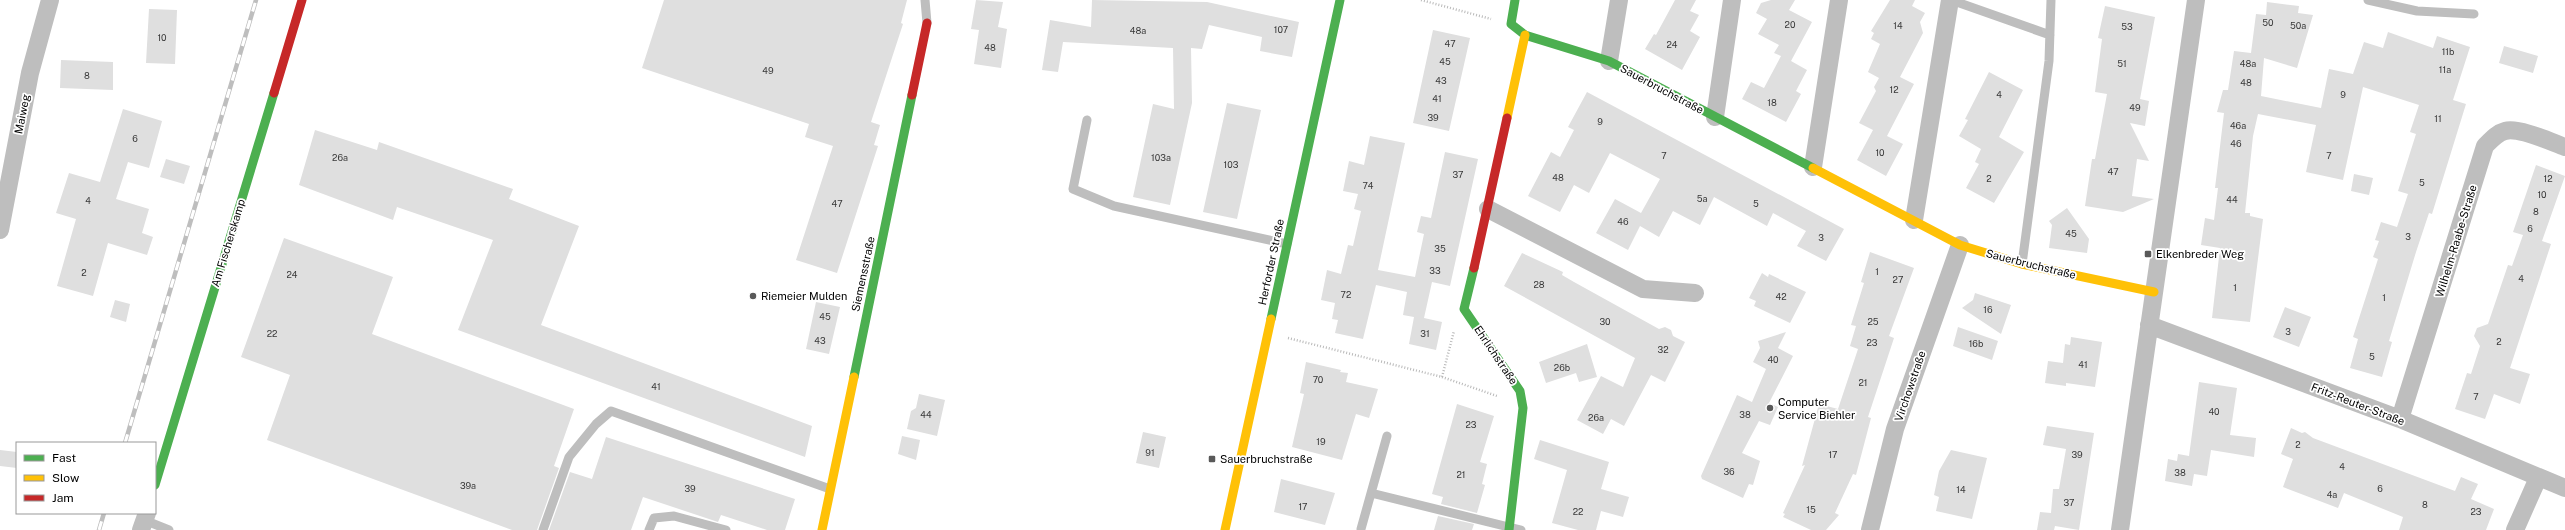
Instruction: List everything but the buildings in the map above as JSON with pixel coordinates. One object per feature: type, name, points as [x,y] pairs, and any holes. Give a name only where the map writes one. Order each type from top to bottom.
[{"type":"street","name":"Maiweg","points":[[0,230],[30,73],[50,0]]},
{"type":"street","name":"Am Fischerskamp","points":[[156,482],[302,0]]},
{"type":"street","name":"Herforder Straße","points":[[1225,530],[1340,0]]},
{"type":"street","points":[[1511,24],[1515,0]]},
{"type":"street","name":"Sauerbruchstraße","points":[[1609,61],[1619,0]]},
{"type":"street","name":"Sauerbruchstraße","points":[[1715,117],[1732,0]]},
{"type":"street","points":[[1813,167],[1839,0]]},
{"type":"street","points":[[1914,220],[1950,0]]},
{"type":"street","points":[[2120,530],[2196,0]]},
{"type":"street","name":"Siemensstraße","points":[[822,530],[927,23]]},
{"type":"street","name":"Sauerbruchstraße","points":[[1511,24],[1525,35],[1609,61],[1960,245],[2022,264],[2154,292]]},
{"type":"street","points":[[1464,308],[1488,209],[1525,35]]},
{"type":"street","name":"Wilhelm-Raabe-Straße","points":[[2400,419],[2485,146],[2497,134],[2506,130],[2524,133],[2565,146]]},
{"type":"street","points":[[1488,209],[1643,289],[1695,293]]},
{"type":"street","name":"Virchowstraße","points":[[1870,530],[1895,430],[1960,245]]},
{"type":"street","name":"Ehrlichstraße","points":[[1464,308],[1520,391],[1523,408],[1509,528]]},
{"type":"street","name":"Fritz-Reuter-Straße","points":[[2150,325],[2400,419],[2565,488]]},
{"type":"street","points":[[2516,530],[2538,478]]},
{"type":"lane","points":[[925,0],[927,23]]},
{"type":"lane","points":[[1950,0],[2050,35]]},
{"type":"lane","points":[[2022,264],[2049,61],[2051,0]]},
{"type":"lane","points":[[2368,0],[2417,11],[2474,14]]},
{"type":"lane","points":[[1087,120],[1073,189],[1114,206],[1287,244]]},
{"type":"lane","points":[[543,530],[569,457],[596,424],[611,412],[831,490]]},
{"type":"lane","points":[[1361,529],[1387,436]]},
{"type":"lane","points":[[1371,492],[1521,530]]},
{"type":"lane","points":[[649,530],[654,518],[674,516],[726,530]]},
{"type":"lane","points":[[144,521],[169,530]]},
{"type":"path","points":[[1421,0],[1511,24]]},
{"type":"path","points":[[1442,377],[1455,328],[1464,308]]},
{"type":"path","points":[[1268,332],[1442,377],[1500,397],[1505,406],[1523,408]]},
{"type":"railway","points":[[125,442],[256,0]]},
{"type":"railway","points":[[99,530],[104,514]]},
{"type":"traffic: fast","points":[[1271,319],[1340,0]]},
{"type":"traffic: fast","points":[[1515,0],[1511,24],[1525,35],[1609,61],[1813,168]]},
{"type":"traffic: fast","points":[[156,482],[274,93]]},
{"type":"traffic: fast","points":[[854,377],[912,95]]},
{"type":"traffic: fast","points":[[1474,268],[1464,309],[1520,391],[1523,408],[1509,530]]},
{"type":"traffic: slow","points":[[1507,118],[1525,35]]},
{"type":"traffic: slow","points":[[1813,168],[1960,245],[2022,264],[2154,292]]},
{"type":"traffic: slow","points":[[1225,530],[1271,319]]},
{"type":"traffic: slow","points":[[822,530],[854,377]]},
{"type":"traffic: jam","points":[[274,93],[302,0]]},
{"type":"traffic: jam","points":[[912,95],[927,23]]},
{"type":"traffic: jam","points":[[1474,268],[1507,118]]},
{"type":"place","name":"Elkenbreder Weg","points":[[2148,254]]},
{"type":"place","name":"Riemeier Mulden","points":[[753,296]]},
{"type":"place","name":"Computer Service Biehler","points":[[1770,408]]},
{"type":"place","name":"Sauerbruchstraße","points":[[1212,459]]}]
